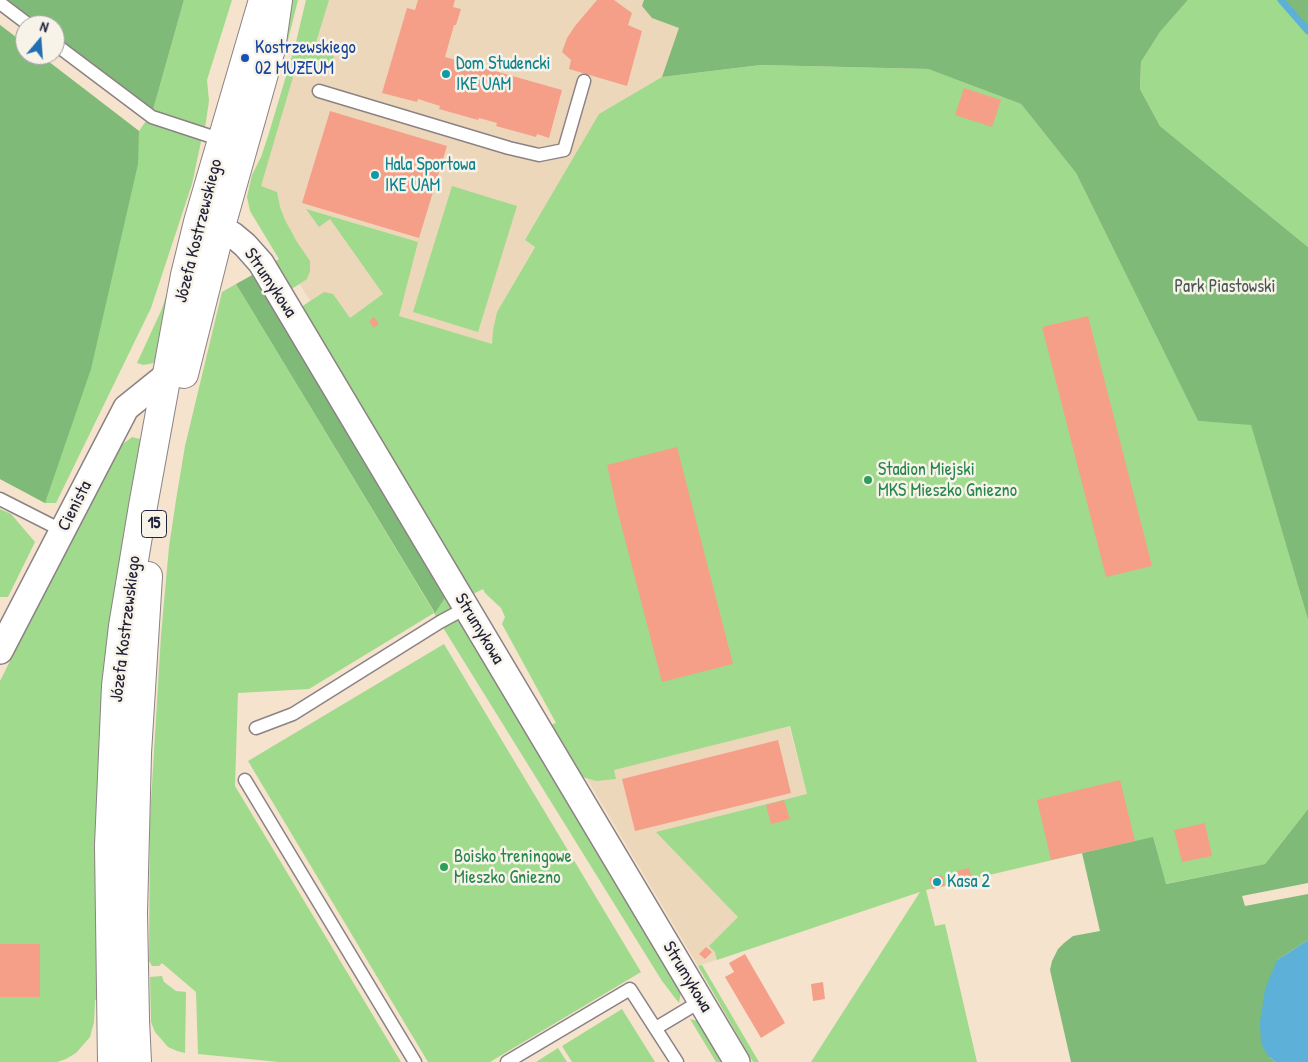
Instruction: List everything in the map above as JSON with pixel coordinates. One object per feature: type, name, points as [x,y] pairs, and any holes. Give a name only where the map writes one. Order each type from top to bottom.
[{"type":"main road","name":"Józefa Kostrzewskiego","points":[[137,1062],[133,913],[137,753],[150,544],[209,225],[222,140],[263,0]]},
{"type":"main road","name":"Józefa Kostrzewskiego","points":[[112,1062],[109,845],[116,686],[123,626],[185,275],[209,225],[271,48],[278,0]]},
{"type":"street","name":"Strumykowa","points":[[209,225],[233,235],[246,245],[261,263],[737,1062]]},
{"type":"street","name":"Cienista","points":[[0,651],[126,408],[167,375]]},
{"type":"lane","points":[[0,3],[16,15]]},
{"type":"lane","points":[[65,52],[152,117],[222,140]]},
{"type":"lane","points":[[319,91],[509,148],[539,155],[564,150],[584,81]]},
{"type":"lane","points":[[0,499],[63,531]]},
{"type":"lane","points":[[256,728],[293,714],[440,622],[466,608]]},
{"type":"lane","points":[[245,780],[415,1062]]},
{"type":"lane","points":[[507,1062],[630,989],[677,1062]]},
{"type":"lane","points":[[656,1028],[701,1001]]},
{"type":"shaded area","points":[[312,0],[702,0],[679,75],[662,77],[525,240],[535,246],[497,312],[493,330],[491,376],[433,498],[251,206]]},
{"type":"shaded area","points":[[789,726],[809,801],[921,891],[698,966],[574,757]]},
{"type":"green space","points":[[7,0],[184,0],[153,110],[65,44],[65,15],[27,15]]},
{"type":"green space","points":[[184,0],[232,0],[207,80],[209,101],[205,128],[153,110]]},
{"type":"green space","points":[[292,0],[298,0],[288,40],[253,152]]},
{"type":"green space","points":[[306,0],[329,0],[314,49],[334,56],[332,63],[326,68],[298,60],[261,186],[277,192],[285,220],[310,261],[310,271],[307,279],[287,292],[270,265],[279,259],[250,211],[247,197],[252,175],[261,157],[269,133],[295,46]]},
{"type":"green space","name":"Park Piastowski","points":[[644,0],[1188,0],[1160,32],[1141,62],[1140,89],[1160,126],[1308,247],[1308,620],[1251,425],[1198,421],[1076,173],[1021,104],[928,69],[761,65],[662,77],[679,28],[652,18],[642,6]]},
{"type":"green space","points":[[1188,0],[1308,0],[1308,247],[1160,126],[1140,89],[1141,62],[1160,32]]},
{"type":"green space","points":[[1281,0],[1308,0],[1308,31],[1283,3]]},
{"type":"green space","points":[[0,25],[15,36],[15,65],[53,65],[139,131],[146,121],[202,137],[192,184],[151,308],[56,503],[45,503],[0,479]]},
{"type":"green space","points":[[0,25],[15,36],[15,65],[53,65],[139,131],[138,164],[91,369],[45,503],[0,479]]},
{"type":"green space","name":"Stadion Miejski MKS Mieszko Gniezno","points":[[761,65],[928,69],[1021,104],[1076,173],[1198,421],[1251,424],[1308,620],[1308,809],[1265,864],[1165,884],[1152,838],[926,890],[935,926],[945,924],[977,1062],[811,1062],[920,892],[717,960],[715,952],[709,946],[738,917],[656,832],[807,794],[790,726],[614,770],[616,779],[596,781],[576,775],[545,727],[556,723],[502,624],[505,617],[501,608],[483,589],[467,597],[298,309],[324,292],[333,294],[350,318],[383,294],[330,219],[319,227],[306,209],[418,242],[399,316],[492,344],[497,312],[535,247],[525,240],[599,114],[662,77]]},
{"type":"green space","points":[[452,186],[517,206],[478,332],[413,312]]},
{"type":"green space","points":[[183,246],[157,362],[143,365],[137,363],[161,311]]},
{"type":"green space","points":[[254,274],[446,596],[435,613],[236,284]]},
{"type":"green space","points":[[236,284],[434,612],[446,596],[681,991],[679,1003],[662,981],[434,613],[309,689],[238,693],[235,786],[401,1062],[279,1062],[198,1054],[196,992],[162,963],[159,966],[152,966],[149,961],[150,818],[161,635],[169,547],[176,500],[185,446],[222,292]]},
{"type":"green space","points":[[132,437],[140,439],[143,445],[100,1000],[95,1000],[94,1022],[90,1037],[76,1053],[57,1062],[0,1062],[0,681],[106,470],[123,444]]},
{"type":"green space","points":[[0,509],[11,514],[35,542],[8,597],[0,597]]},
{"type":"green space","name":"Boisko treningowe Mieszko Gniezno","points":[[444,644],[641,972],[490,1062],[428,1062],[248,761]]},
{"type":"green space","points":[[1308,809],[1308,883],[1242,896],[1245,906],[1308,894],[1308,940],[1277,960],[1269,1057],[1276,1062],[1071,1062],[1050,970],[1058,949],[1064,943],[1073,936],[1100,931],[1082,853],[1153,837],[1166,884],[1265,864]]},
{"type":"green space","points":[[702,965],[759,1062],[753,1062],[698,966]]},
{"type":"green space","points":[[162,976],[164,982],[176,991],[186,992],[185,1053],[168,1047],[155,1032],[151,1022],[150,977]]},
{"type":"green space","points":[[622,1009],[655,1062],[572,1062],[562,1046]]},
{"type":"green space","points":[[690,1019],[698,1021],[724,1062],[716,1062]]},
{"type":"green space","points":[[558,1048],[567,1062],[536,1062]]},
{"type":"water","points":[[1308,940],[1308,1062],[1276,1062],[1269,1057],[1261,1044],[1260,1022],[1265,989],[1277,960]]},
{"type":"building","name":"Dom Studencki IKE UAM","points":[[418,0],[455,0],[453,7],[461,9],[456,25],[454,25],[445,57],[562,90],[549,138],[537,134],[536,137],[496,126],[497,123],[479,118],[478,120],[439,109],[440,106],[418,99],[417,102],[382,93],[407,8],[415,10]]},
{"type":"building","points":[[597,0],[614,0],[632,13],[628,25],[642,31],[627,86],[569,69],[571,60],[562,52],[567,38],[575,26]]},
{"type":"building","points":[[964,88],[1001,100],[992,127],[955,115]]},
{"type":"building","name":"Hala Sportowa IKE UAM","points":[[330,111],[447,146],[419,238],[302,203]]},
{"type":"building","points":[[1088,316],[1152,566],[1106,577],[1042,327]]},
{"type":"building","points":[[374,317],[379,324],[374,328],[369,321]]},
{"type":"building","points":[[677,447],[733,664],[662,682],[607,465]]},
{"type":"building","points":[[778,740],[791,793],[635,831],[622,779]]},
{"type":"building","points":[[1120,780],[1135,841],[1051,860],[1037,800]]},
{"type":"building","points":[[784,800],[790,819],[771,824],[766,805]]},
{"type":"building","points":[[1205,823],[1212,856],[1182,862],[1174,830]]},
{"type":"building","points":[[969,868],[972,879],[960,882],[957,871]]},
{"type":"building","name":"Kasa 2","points":[[942,875],[945,886],[932,889],[929,878]]},
{"type":"building","points":[[0,944],[40,944],[40,997],[0,997]]},
{"type":"building","points":[[706,947],[712,952],[705,959],[699,954]]},
{"type":"building","points":[[745,954],[785,1023],[761,1038],[725,977],[734,972],[729,963]]},
{"type":"building","points":[[823,982],[825,999],[813,1001],[811,984]]},
{"type":"waterway","points":[[1281,0],[1308,31]]},
{"type":"place","name":"Kostrzewskiego 02 MUZEUM","points":[[245,58]]},
{"type":"place","name":"Dom Studencki IKE UAM","points":[[446,74]]},
{"type":"place","name":"Hala Sportowa IKE UAM","points":[[375,175]]},
{"type":"place","name":"Stadion Miejski MKS Mieszko Gniezno","points":[[868,480]]},
{"type":"place","name":"Boisko treningowe Mieszko Gniezno","points":[[444,867]]},
{"type":"place","name":"Kasa 2","points":[[937,882]]}]
